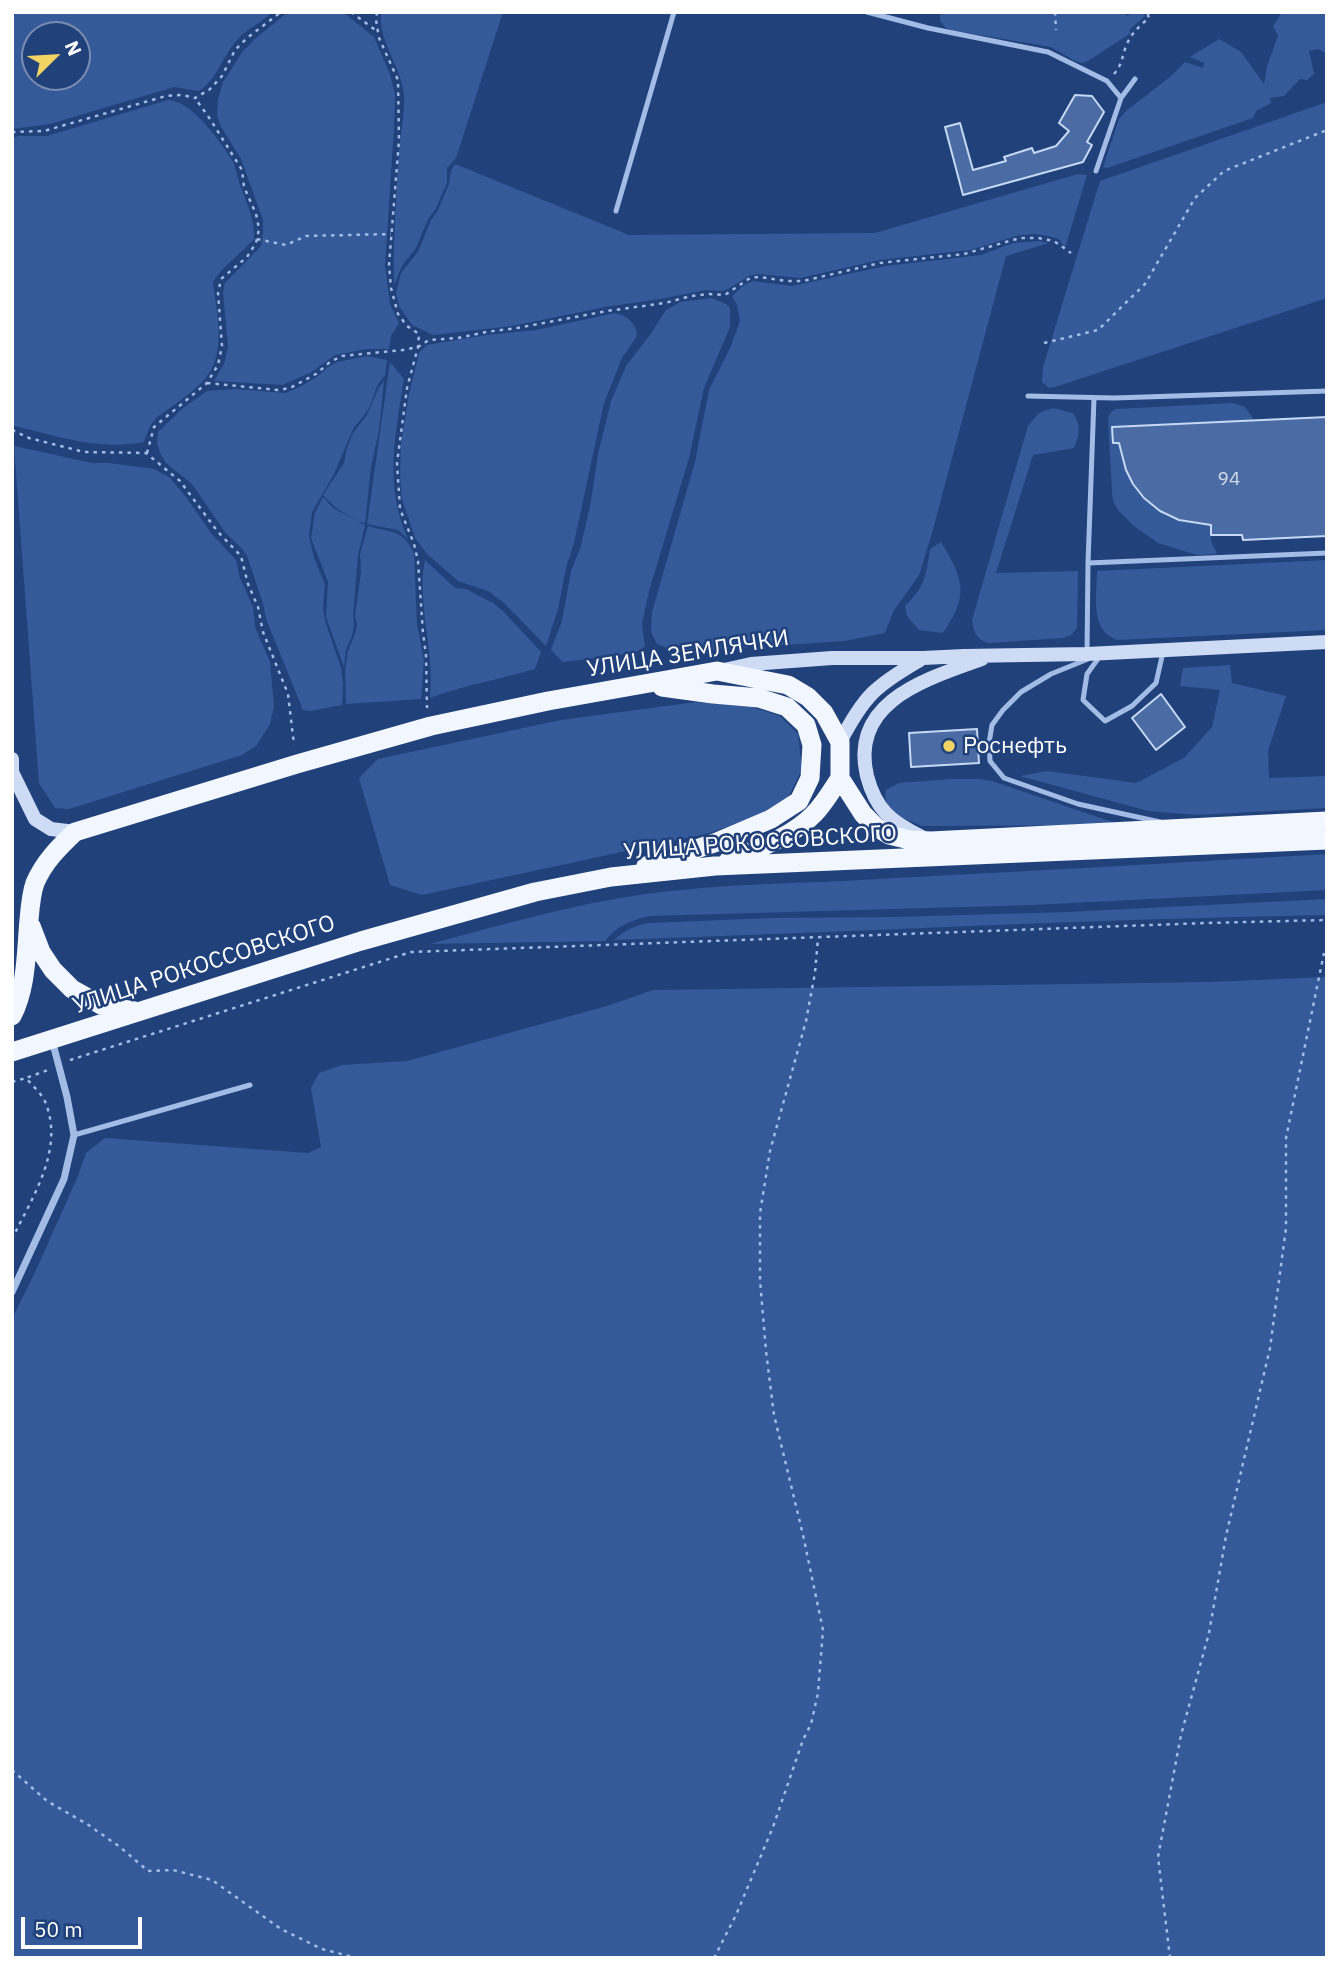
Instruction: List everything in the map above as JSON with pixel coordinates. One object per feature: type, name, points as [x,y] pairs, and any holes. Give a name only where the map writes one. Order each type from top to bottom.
[{"type":"highway","name":"УЛИЦА ЗЕМЛЯЧКИ","points":[[75,832],[431,726],[548,701],[716,671]]},
{"type":"highway","points":[[715,866],[762,847],[795,829],[815,814],[840,778],[840,742],[824,713],[808,697],[788,685],[716,671]]},
{"type":"highway","points":[[611,877],[717,842],[771,819],[799,801],[810,778],[812,746],[806,725],[787,707],[759,698],[647,685]]},
{"type":"highway","name":"УЛИЦА РОКОССОВСКОГО","points":[[840,778],[851,798],[876,827],[889,835],[931,842],[1327,821]]},
{"type":"highway","points":[[12,1016],[23,986],[34,885],[53,854],[75,832]]},
{"type":"highway","name":"УЛИЦА РОКОССОВСКОГО","points":[[12,1052],[361,941],[535,892],[611,877],[715,866],[1327,840]]},
{"type":"highway","points":[[29,921],[41,952],[53,970],[72,989],[101,1005],[140,1012]]},
{"type":"main road","name":"УЛИЦА ЗЕМЛЯЧКИ","points":[[716,671],[751,664],[832,658],[1163,651],[1327,642]]},
{"type":"main road","points":[[931,842],[891,820],[878,804],[863,759],[865,739],[888,704],[906,690],[932,677],[993,655]]},
{"type":"main road","points":[[840,742],[856,711],[872,692],[923,658]]},
{"type":"main road","points":[[12,760],[12,785]]},
{"type":"main road","points":[[13,774],[35,819],[51,830],[75,832]]},
{"type":"street","points":[[12,1292],[64,1179],[74,1135],[60,1065],[52,1040]]},
{"type":"lane","points":[[616,211],[674,12]]},
{"type":"lane","points":[[867,12],[928,28],[1048,52],[1107,81],[1121,98]]},
{"type":"lane","points":[[1096,171],[1121,98],[1135,79]]},
{"type":"lane","points":[[1028,396],[1094,398],[1327,391]]},
{"type":"lane","points":[[1094,398],[1088,563],[1094,653],[1083,700],[1105,721],[1132,706],[1156,683],[1163,651]]},
{"type":"lane","points":[[1088,563],[1327,553]]},
{"type":"lane","points":[[1094,653],[1021,692],[1003,710],[992,725],[990,761],[1004,778],[1079,804],[1191,828]]},
{"type":"lane","points":[[74,1135],[250,1085]]},
{"type":"path","points":[[195,98],[209,90],[222,75],[235,50],[247,38],[281,12]]},
{"type":"path","points":[[351,12],[378,32]]},
{"type":"path","points":[[377,12],[379,38],[398,80],[399,140],[389,265],[391,288],[398,314],[407,326],[419,334],[407,388],[397,463],[400,509],[418,561],[426,654],[426,705],[431,726]]},
{"type":"path","points":[[1055,12],[1056,30]]},
{"type":"path","points":[[1107,81],[1121,66],[1127,44],[1136,29],[1149,18],[1147,12]]},
{"type":"path","points":[[12,132],[44,131],[166,96],[182,95],[195,98],[242,170],[244,187],[259,229],[256,243],[247,257],[221,279],[218,293],[222,346],[218,365],[207,383],[154,427],[146,453]]},
{"type":"path","points":[[1044,343],[1098,330],[1145,284],[1195,198],[1224,171],[1327,130]]},
{"type":"path","points":[[257,239],[286,245],[306,236],[391,234]]},
{"type":"path","points":[[207,383],[278,390],[290,388],[342,356],[392,352],[418,347],[429,340],[458,338],[665,303],[691,296],[724,295],[750,278],[803,281],[880,263],[964,254],[1020,238],[1054,241],[1071,253]]},
{"type":"path","points":[[12,430],[29,438],[84,452],[146,453],[180,481],[218,532],[241,556],[248,584],[258,607],[263,632],[288,694],[297,764]]},
{"type":"path","points":[[12,1082],[84,1054],[411,952],[1327,920]]},
{"type":"path","points":[[714,1958],[736,1915],[773,1827],[811,1724],[818,1693],[824,1630],[774,1415],[760,1280],[760,1213],[770,1151],[806,1021],[815,973],[818,937]]},
{"type":"path","points":[[1170,1958],[1158,1857],[1181,1735],[1209,1633],[1226,1536],[1270,1348],[1286,1228],[1286,1138],[1324,953]]},
{"type":"path","points":[[12,1239],[43,1174],[53,1134],[46,1102],[26,1078]]},
{"type":"path","points":[[12,1770],[47,1801],[87,1824],[148,1871],[173,1870],[212,1880],[281,1929],[322,1949],[357,1958]]},
{"type":"shaded area","points":[[12,12],[273,12],[238,39],[211,80],[199,91],[174,87],[50,124],[12,129]]},
{"type":"shaded area","points":[[288,12],[343,12],[374,37],[390,74],[395,95],[385,265],[390,304],[399,323],[391,336],[389,349],[367,349],[335,355],[310,373],[282,385],[214,381],[224,364],[228,347],[223,292],[225,283],[261,246],[263,232],[263,220],[241,159],[220,125],[217,115],[218,99],[223,82],[243,51]]},
{"type":"shaded area","points":[[381,12],[503,12],[456,158],[447,168],[447,183],[416,248],[402,266],[394,285],[396,204],[404,95],[399,74],[386,44]]},
{"type":"shaded area","points":[[940,12],[1124,12],[1127,16],[1133,12],[1141,12],[1145,16],[1129,30],[1131,33],[1082,63],[1051,47],[951,30],[940,21]]},
{"type":"shaded area","points":[[1282,12],[1327,12],[1327,54],[1318,49],[1309,51],[1314,74],[1307,80],[1300,79],[1284,96],[1270,98],[1271,103],[1256,111],[1253,118],[1107,168],[1103,167],[1119,119],[1126,111],[1185,62],[1203,68],[1204,63],[1190,57],[1219,39],[1241,52],[1264,84],[1267,66],[1278,36],[1273,26]]},
{"type":"shaded area","points":[[168,100],[177,102],[196,115],[221,144],[234,164],[253,224],[254,239],[220,272],[213,283],[219,333],[216,359],[211,370],[193,390],[156,418],[144,442],[95,444],[14,426],[12,138],[47,136]]},
{"type":"shaded area","points":[[1327,102],[1327,298],[1055,387],[1049,388],[1042,382],[1043,367],[1100,181]]},
{"type":"shaded area","points":[[455,164],[629,235],[875,233],[1078,174],[1087,175],[1065,248],[1059,239],[1049,236],[1020,235],[970,250],[880,260],[800,278],[758,274],[722,291],[706,290],[512,326],[433,335],[412,325],[399,306],[396,293],[401,273],[418,252],[449,184]]},
{"type":"shaded area","points":[[1013,243],[1049,243],[1006,256],[919,575],[893,612],[885,633],[845,641],[677,652],[657,644],[651,632],[652,612],[695,462],[709,390],[740,321],[732,296],[753,281],[792,286],[886,266],[981,255]]},
{"type":"shaded area","points":[[712,298],[730,308],[730,327],[704,388],[689,458],[649,591],[642,624],[645,646],[635,653],[563,662],[551,650],[562,621],[571,571],[581,546],[611,401],[626,366],[666,310],[680,302]]},
{"type":"shaded area","points":[[615,313],[630,320],[637,336],[622,358],[604,403],[574,543],[546,646],[504,603],[488,591],[458,581],[427,554],[415,538],[402,499],[400,476],[401,444],[409,394],[419,353],[427,345],[536,330]]},
{"type":"shaded area","points":[[367,356],[387,360],[385,375],[377,386],[370,406],[354,427],[334,474],[312,512],[309,536],[314,558],[325,584],[323,607],[341,668],[342,705],[303,710],[266,619],[247,556],[225,532],[192,484],[166,463],[157,442],[158,432],[182,409],[207,391],[235,389],[285,393],[300,387],[337,362]]},
{"type":"shaded area","points":[[390,362],[404,379],[395,440],[394,480],[396,500],[408,539],[398,530],[367,524]]},
{"type":"shaded area","points":[[384,380],[365,523],[358,522],[365,525],[358,555],[354,625],[346,649],[344,667],[326,617],[328,582],[311,538],[315,513],[323,497],[333,508],[358,521],[336,508],[323,495],[344,463],[353,433],[367,415]]},
{"type":"shaded area","points":[[1232,403],[1245,407],[1254,420],[1112,427],[1113,442],[1119,443],[1126,468],[1138,490],[1155,508],[1166,515],[1190,523],[1211,525],[1211,541],[1217,554],[1197,555],[1158,543],[1134,526],[1113,501],[1108,418],[1111,412],[1116,409]]},
{"type":"shaded area","points":[[1053,408],[1073,413],[1078,426],[1076,443],[1074,448],[1033,455],[996,573],[1078,571],[1077,628],[1064,638],[988,643],[976,635],[972,620],[1028,426],[1039,413]]},
{"type":"shaded area","points":[[14,446],[92,463],[154,469],[169,477],[186,497],[211,533],[236,560],[240,578],[253,607],[255,627],[270,662],[274,707],[270,724],[256,746],[242,755],[69,809],[55,808],[39,783]]},
{"type":"shaded area","points":[[368,526],[400,535],[414,553],[417,624],[424,661],[421,699],[346,704],[345,670],[357,625],[355,616],[361,572],[360,554]]},
{"type":"shaded area","points":[[941,542],[955,567],[960,588],[957,608],[943,633],[919,630],[907,616],[905,606],[924,580],[930,549]]},
{"type":"shaded area","points":[[425,560],[455,588],[466,589],[503,611],[541,652],[535,669],[430,698],[430,665],[423,591]]},
{"type":"shaded area","points":[[1327,560],[1327,630],[1117,640],[1108,635],[1098,620],[1097,571]]},
{"type":"shaded area","points":[[1230,665],[1232,683],[1286,696],[1268,751],[1269,778],[1327,776],[1327,808],[1197,815],[1148,811],[1020,776],[1047,771],[1136,783],[1184,758],[1212,727],[1220,690],[1180,686],[1183,668]]},
{"type":"shaded area","points":[[696,702],[752,707],[780,716],[798,734],[802,769],[788,798],[765,813],[710,833],[422,895],[390,885],[359,778],[378,759],[561,720]]},
{"type":"shaded area","points":[[951,779],[992,781],[1121,825],[922,826],[895,814],[887,804],[886,790],[899,783]]},
{"type":"shaded area","points":[[1327,854],[1327,890],[1033,905],[649,916],[625,924],[605,941],[430,944],[564,909],[675,890]]},
{"type":"shaded area","points":[[1327,899],[1327,915],[614,940],[630,929],[649,923],[1067,912]]},
{"type":"shaded area","points":[[1327,977],[1327,1958],[12,1958],[12,1319],[86,1153],[105,1138],[308,1153],[321,1147],[311,1088],[319,1073],[342,1065],[407,1061],[607,1006],[653,990],[1210,982]]},
{"type":"building","points":[[1075,95],[1092,96],[1104,112],[1087,142],[1092,145],[1083,162],[963,195],[945,127],[960,123],[973,170],[1006,161],[1004,157],[1032,148],[1034,153],[1056,146],[1069,131],[1059,123]]},
{"type":"building","points":[[1327,417],[1327,536],[1243,540],[1242,535],[1211,535],[1211,525],[1179,520],[1160,511],[1144,498],[1126,470],[1119,443],[1113,443],[1112,427]]},
{"type":"building","points":[[1161,694],[1185,727],[1156,750],[1132,718]]},
{"type":"building","points":[[977,729],[979,763],[911,767],[909,733]]},
{"type":"place","name":"Роснефть","points":[[949,746]]}]
